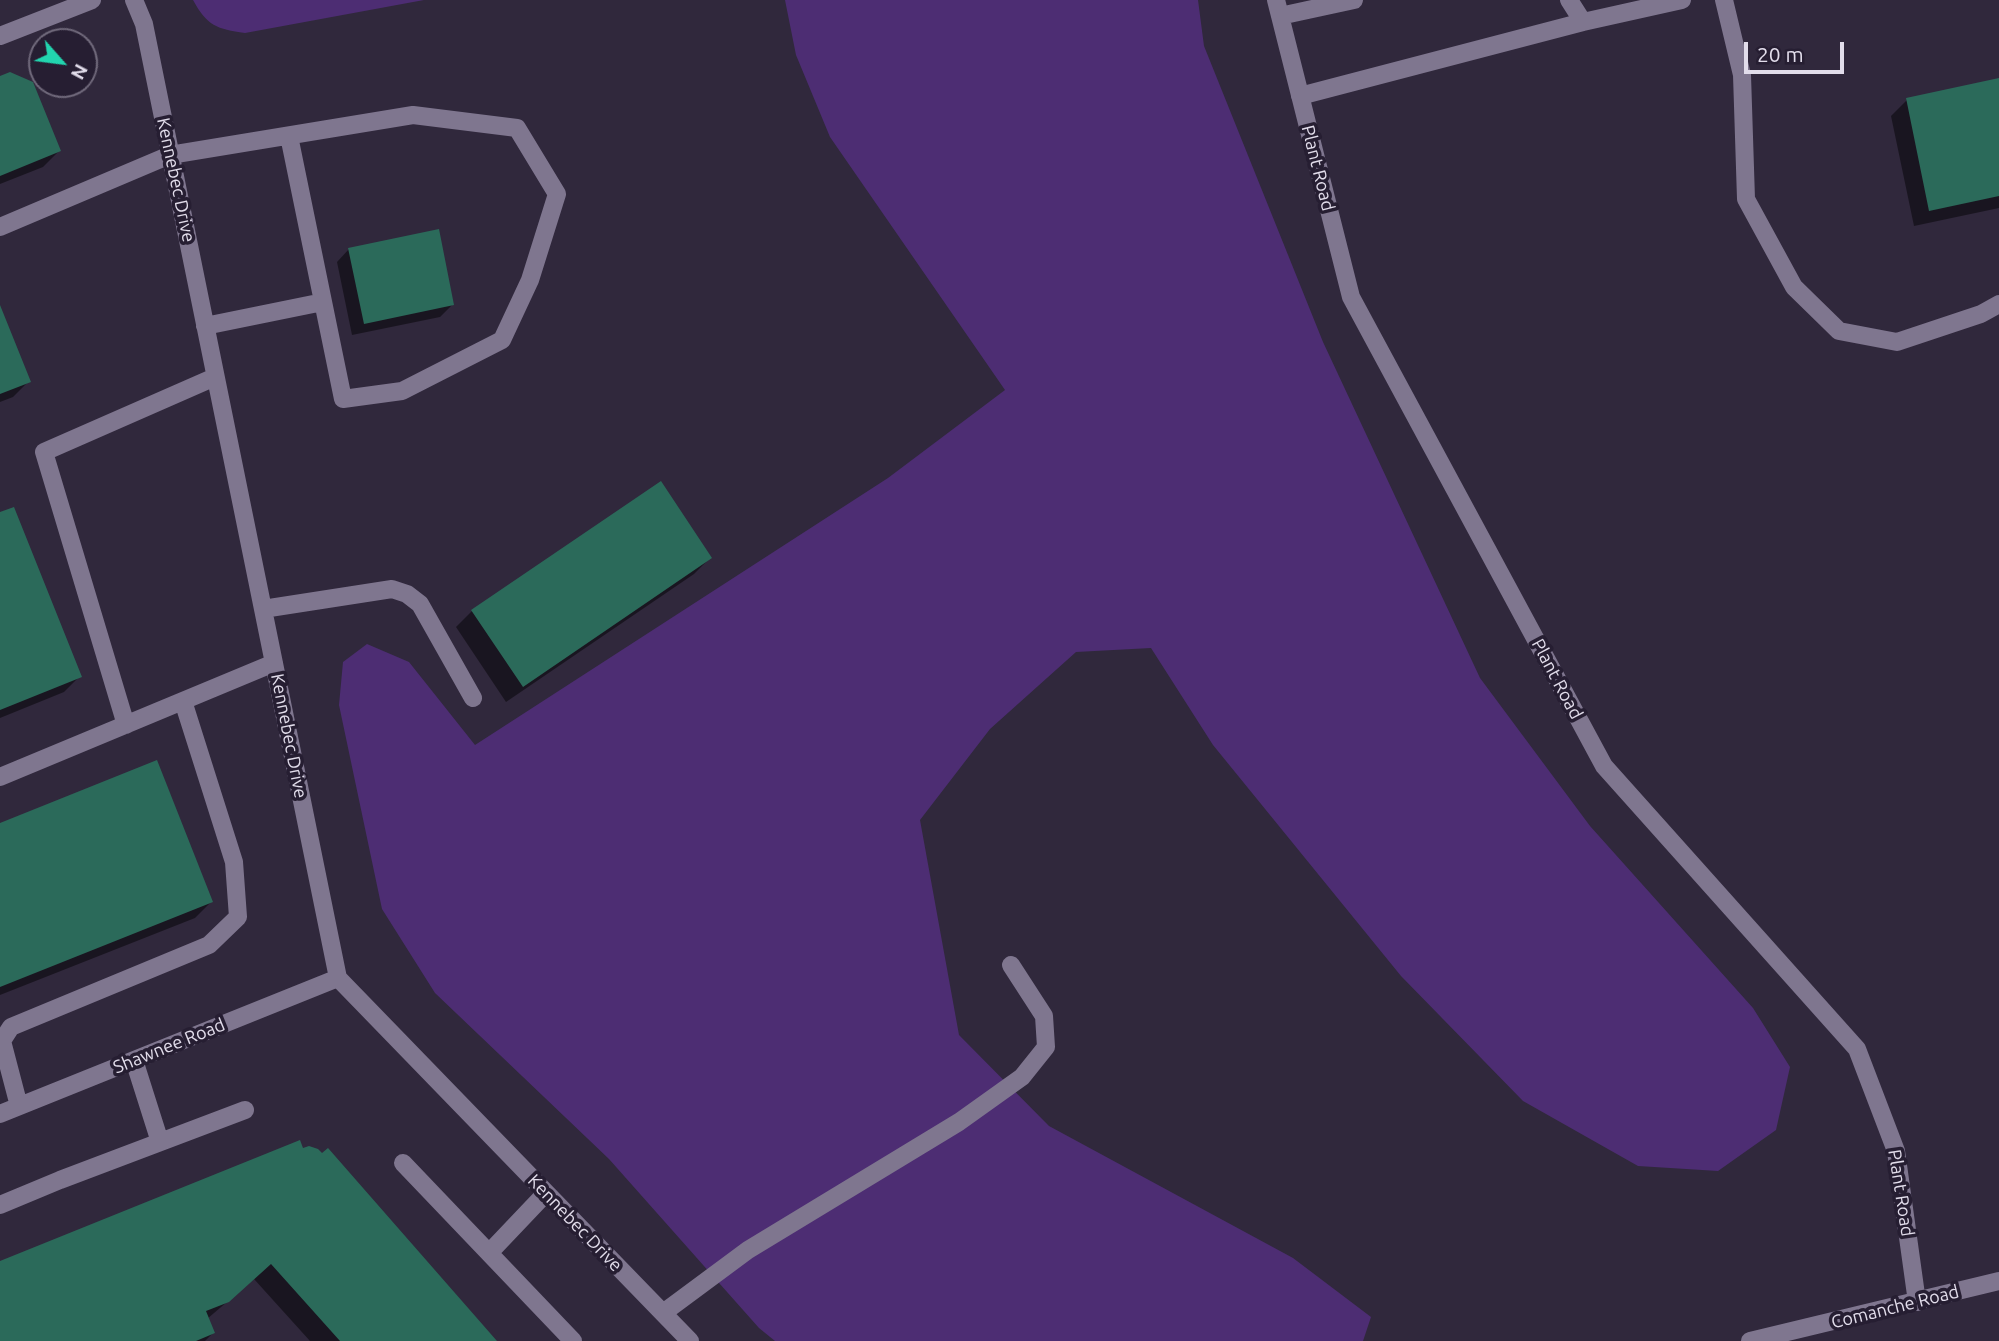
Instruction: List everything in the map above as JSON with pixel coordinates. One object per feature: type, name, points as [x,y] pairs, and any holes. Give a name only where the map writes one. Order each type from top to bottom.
[{"type":"street","points":[[0,36],[92,0]]},
{"type":"street","name":"Kennebec Drive","points":[[134,0],[144,24],[338,978],[690,1341]]},
{"type":"street","points":[[1278,8],[1354,0]]},
{"type":"street","points":[[1569,0],[1583,22]]},
{"type":"street","points":[[1300,96],[1583,22],[1682,0]]},
{"type":"street","points":[[1724,0],[1742,75],[1746,200],[1794,287],[1839,331],[1897,342],[1981,314],[1999,304]]},
{"type":"street","name":"Plant Road","points":[[1278,8],[1351,297],[1604,766],[1857,1049],[1896,1151],[1917,1303]]},
{"type":"street","points":[[0,227],[170,155],[412,115],[517,128],[557,194],[530,280],[502,340],[402,391],[343,399],[289,136]]},
{"type":"street","points":[[205,326],[323,302]]},
{"type":"street","points":[[126,725],[44,452],[215,377]]},
{"type":"street","points":[[263,609],[392,589],[407,593],[420,604],[473,698]]},
{"type":"street","points":[[0,777],[274,663]]},
{"type":"street","points":[[19,1106],[2,1041],[11,1027],[209,945],[238,917],[234,862],[183,701]]},
{"type":"street","points":[[663,1313],[748,1250],[959,1122],[1023,1077],[1046,1047],[1044,1016],[1011,965]]},
{"type":"street","name":"Shawnee Road","points":[[0,1114],[338,978]]},
{"type":"street","points":[[134,1060],[160,1142]]},
{"type":"street","points":[[0,1205],[245,1110]]},
{"type":"street","points":[[402,1163],[573,1341]]},
{"type":"street","points":[[489,1253],[546,1193]]},
{"type":"street","name":"Comanche Road","points":[[1750,1341],[1917,1303],[1999,1281]]},
{"type":"shaded area","points":[[193,0],[424,0],[245,33],[214,25],[203,16]]},
{"type":"shaded area","points":[[785,0],[1198,0],[1204,46],[1323,342],[1480,678],[1590,826],[1753,1008],[1790,1067],[1776,1130],[1718,1171],[1638,1166],[1523,1101],[1401,976],[1213,745],[1151,648],[1076,652],[990,729],[920,820],[959,1035],[1049,1126],[1293,1258],[1371,1317],[1363,1341],[775,1341],[759,1328],[609,1159],[435,993],[382,909],[339,705],[343,662],[367,644],[409,662],[475,745],[888,478],[1005,390],[830,137],[796,55]]},
{"type":"building","points":[[10,72],[28,80],[28,98],[39,98],[61,151],[0,176],[0,76]]},
{"type":"building","points":[[1999,78],[1999,196],[1929,211],[1906,98]]},
{"type":"building","points":[[439,229],[454,305],[364,324],[348,248]]},
{"type":"building","points":[[0,305],[31,382],[0,394]]},
{"type":"building","points":[[661,481],[712,558],[523,687],[471,610]]},
{"type":"building","points":[[14,507],[82,677],[0,710],[0,512]]},
{"type":"building","points":[[157,760],[213,902],[0,987],[0,823]]},
{"type":"building","points":[[300,1140],[303,1148],[309,1146],[322,1153],[328,1148],[497,1341],[340,1341],[271,1264],[229,1302],[206,1311],[215,1333],[196,1341],[0,1341],[0,1261]]}]
